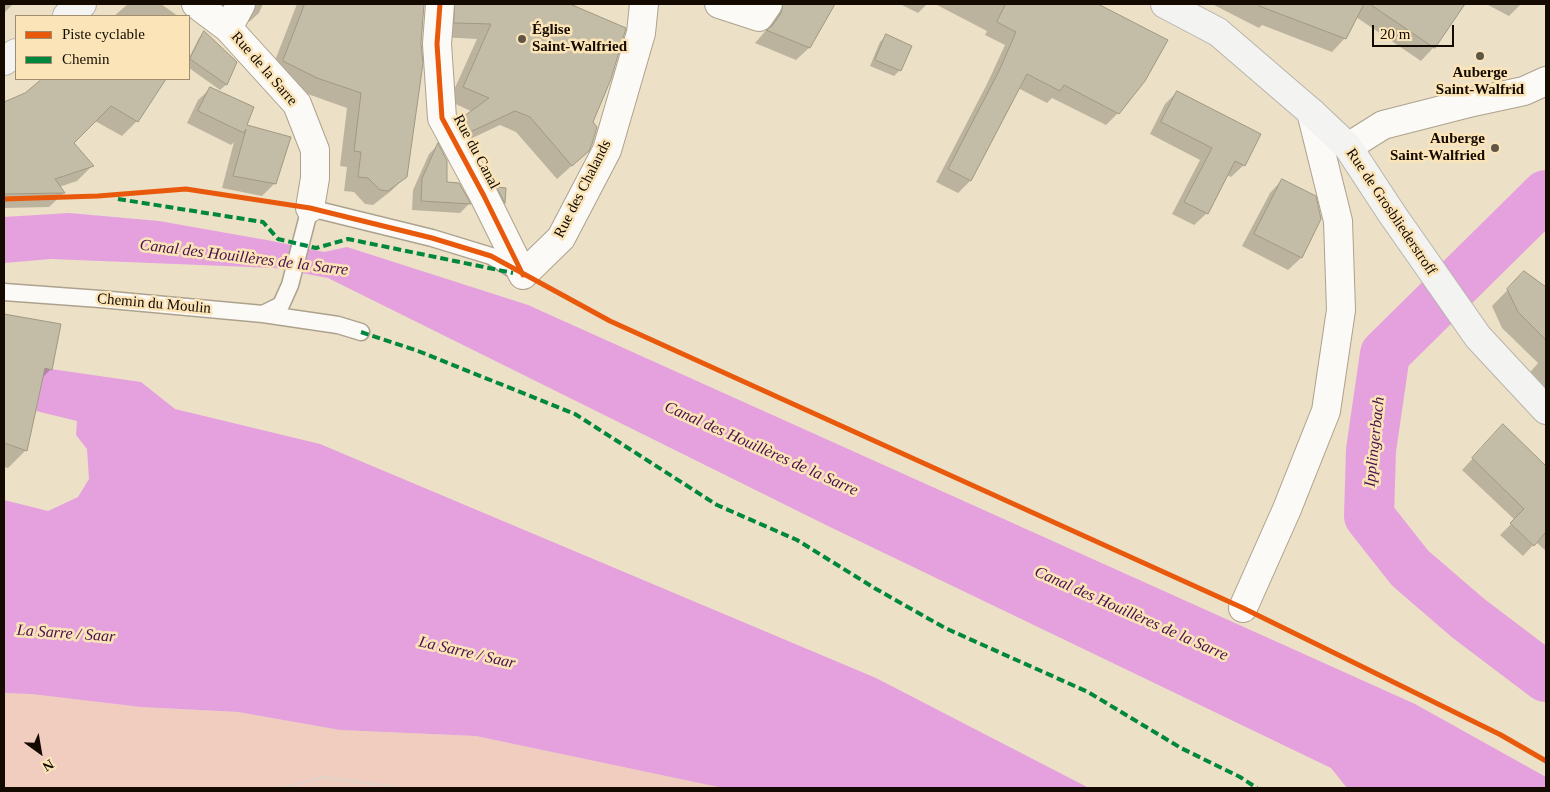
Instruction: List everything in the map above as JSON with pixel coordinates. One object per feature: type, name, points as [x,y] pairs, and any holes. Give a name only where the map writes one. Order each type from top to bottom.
[{"type":"main road","points":[[68,15],[82,4]]},
{"type":"main road","name":"Rue de Grosbliederstroff","points":[[1165,4],[1218,32],[1348,147],[1412,244],[1478,337],[1546,410]]},
{"type":"main road","points":[[4,61],[15,54]]},
{"type":"street","name":"Rue de la Sarre","points":[[196,4],[228,28],[297,104],[315,150],[315,178],[308,215]]},
{"type":"street","points":[[228,28],[241,4]]},
{"type":"street","name":"Rue du Canal","points":[[440,4],[437,44],[442,118],[484,196],[523,275]]},
{"type":"street","name":"Rue des Chalands","points":[[523,275],[561,238],[607,150],[641,33],[644,4]]},
{"type":"street","points":[[719,4],[759,17],[768,4]]},
{"type":"street","points":[[1348,147],[1383,125],[1524,91],[1546,81]]},
{"type":"street","points":[[1242,608],[1287,509],[1326,411],[1341,310],[1338,221],[1310,112]]},
{"type":"lane","points":[[263,314],[281,305],[290,285],[308,215],[432,238],[491,256],[523,275]]},
{"type":"lane","name":"Chemin du Moulin","points":[[4,292],[263,314],[338,325],[361,332]]},
{"type":"path","points":[[283,788],[322,777],[400,788]]},
{"type":"shaded area","points":[[4,693],[31,694],[141,707],[238,712],[340,730],[476,736],[723,788],[4,788]]},
{"type":"water","name":"Canal des Houillères de la Sarre","points":[[69,213],[159,221],[324,252],[347,247],[528,305],[1415,704],[1546,777],[1546,788],[1347,788],[1331,768],[830,527],[328,278],[275,268],[51,259],[4,263],[4,217]]},
{"type":"water","name":"La Sarre / Saar","points":[[44,368],[141,382],[175,409],[320,444],[876,678],[1089,788],[723,788],[476,736],[340,730],[238,712],[141,707],[31,694],[4,693],[4,500],[48,511],[78,497],[89,479],[87,449],[76,435],[77,421],[36,411]]},
{"type":"building","points":[[305,4],[424,4],[421,43],[423,63],[407,177],[388,191],[380,190],[368,178],[358,177],[361,152],[354,151],[361,93],[317,78],[283,61]]},
{"type":"building","points":[[455,4],[570,4],[626,28],[611,79],[593,122],[597,127],[592,144],[589,151],[572,166],[530,117],[515,111],[468,133],[460,119],[489,98],[463,87],[491,24],[454,23]]},
{"type":"building","points":[[783,4],[835,4],[810,48],[766,30],[772,26],[781,13]]},
{"type":"building","points":[[1006,4],[1098,4],[1168,40],[1145,81],[1119,114],[1064,85],[1060,91],[1027,74],[971,181],[948,169],[999,71],[1016,32],[997,22]]},
{"type":"building","points":[[1260,4],[1364,4],[1346,39],[1259,6]]},
{"type":"building","points":[[1370,4],[1465,4],[1435,48]]},
{"type":"building","points":[[204,31],[237,62],[227,85],[190,59]]},
{"type":"building","points":[[886,34],[912,46],[901,71],[875,60]]},
{"type":"building","points":[[41,80],[165,80],[138,122],[111,106],[74,143],[94,166],[55,179],[65,193],[4,194],[4,102],[25,93]]},
{"type":"building","points":[[210,87],[254,107],[247,125],[291,137],[276,184],[233,176],[246,129],[244,133],[198,111]]},
{"type":"building","points":[[1177,91],[1261,134],[1245,166],[1235,161],[1208,214],[1184,202],[1212,148],[1161,122]]},
{"type":"building","points":[[438,143],[447,161],[447,182],[459,183],[471,204],[421,201],[422,179]]},
{"type":"building","points":[[1282,179],[1316,196],[1321,219],[1302,258],[1254,234]]},
{"type":"building","points":[[497,187],[506,188],[505,203]]},
{"type":"building","points":[[1524,271],[1546,287],[1546,340],[1518,312],[1507,289]]},
{"type":"building","points":[[4,314],[61,324],[52,370],[45,368],[27,451],[4,443]]},
{"type":"building","points":[[1503,424],[1546,466],[1546,532],[1534,546],[1510,523],[1524,509],[1472,458]]},
{"type":"waterway","name":"Ipplingerbach","points":[[1546,195],[1385,354],[1371,450],[1369,516],[1410,568],[1468,618],[1546,677]]},
{"type":"marked path","points":[[118,199],[263,222],[278,239],[316,248],[348,239],[513,273]]},
{"type":"marked path","points":[[361,332],[418,351],[575,414],[717,505],[797,540],[876,589],[945,628],[1088,692],[1181,748],[1240,777],[1257,788]]},
{"type":"cycle path","points":[[440,4],[437,44],[442,118],[484,196],[523,275]]},
{"type":"cycle path","points":[[4,199],[98,196],[186,189],[310,208],[432,238],[491,256],[610,321],[1243,608],[1501,735],[1546,761]]},
{"type":"place","name":"Église Saint-Walfried","points":[[522,39]]},
{"type":"place","name":"Auberge Saint-Walfrid","points":[[1480,56]]},
{"type":"place","name":"Auberge Saint-Walfried","points":[[1495,148]]}]
